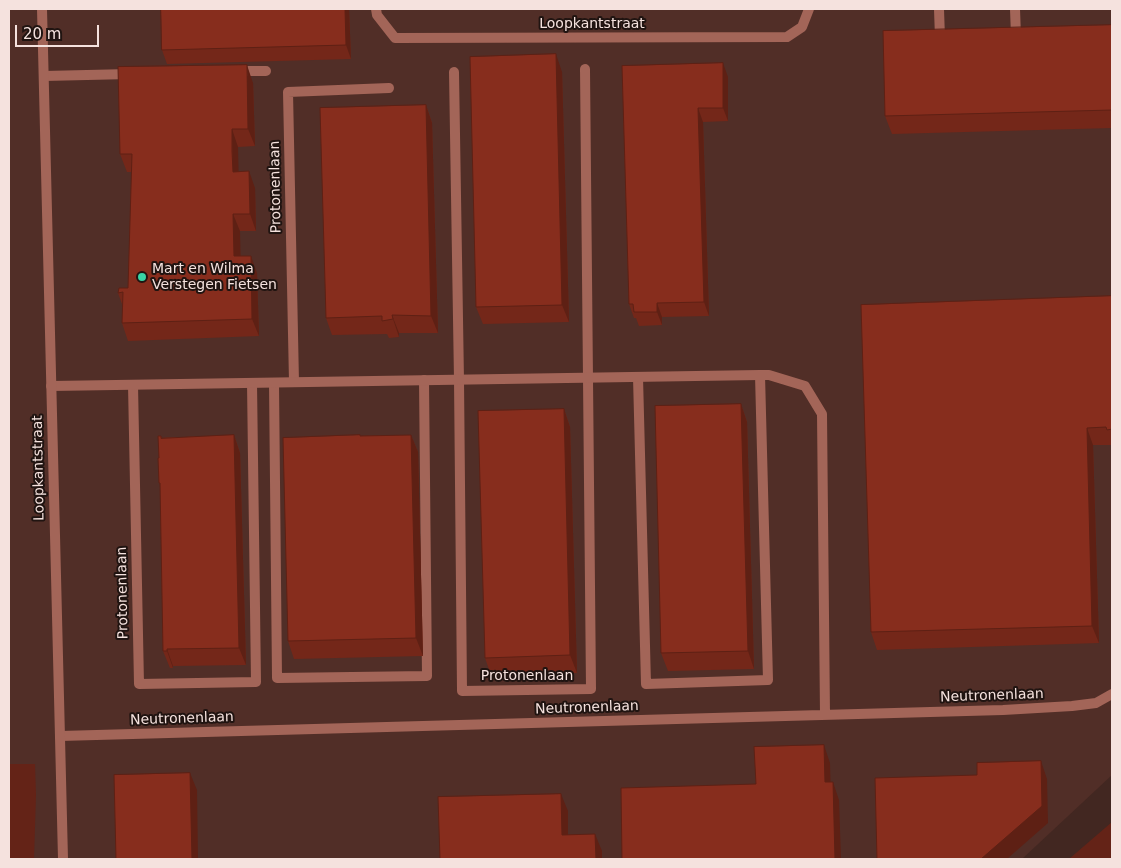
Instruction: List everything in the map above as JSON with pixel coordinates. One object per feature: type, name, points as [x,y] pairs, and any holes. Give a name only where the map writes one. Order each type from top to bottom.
[{"type":"street","name":"Loopkantstraat","points":[[42,9],[63,859]]},
{"type":"street","name":"Loopkantstraat","points":[[376,9],[376,15],[395,38],[434,38],[787,37],[802,27],[809,9]]},
{"type":"street","points":[[940,9],[940,38],[959,37]]},
{"type":"street","points":[[1015,9],[1016,36]]},
{"type":"street","name":"Protonenlaan","points":[[454,72],[462,690],[591,690],[585,68]]},
{"type":"street","points":[[227,72],[266,70]]},
{"type":"street","points":[[44,76],[140,74]]},
{"type":"street","name":"Protonenlaan","points":[[294,382],[288,92],[388,88]]},
{"type":"street","points":[[638,377],[646,684],[768,680],[760,375]]},
{"type":"street","points":[[51,386],[760,375],[769,375],[805,386],[822,414],[824,715]]},
{"type":"street","points":[[274,383],[277,678],[427,676],[424,380]]},
{"type":"street","name":"Protonenlaan","points":[[134,385],[138,684],[256,682],[252,383]]},
{"type":"street","name":"Neutronenlaan","points":[[60,736],[1003,710],[1096,703],[1112,694]]},
{"type":"shaded area","points":[[9,9],[1112,9],[1112,775],[1022,859],[9,859]]},
{"type":"shaded area","points":[[9,764],[35,764],[34,859],[9,859]]},
{"type":"shaded area","points":[[1112,822],[1112,859],[1069,859]]},
{"type":"building","points":[[161,9],[345,9],[346,45],[162,50]]},
{"type":"building","points":[[1112,25],[1112,110],[885,116],[883,31]]},
{"type":"building","points":[[556,54],[562,305],[476,307],[470,57]]},
{"type":"building","points":[[723,63],[723,108],[698,108],[704,302],[657,303],[657,312],[634,312],[633,304],[629,304],[622,66]]},
{"type":"building","points":[[247,65],[248,129],[232,129],[232,151],[233,172],[249,171],[250,214],[233,214],[234,256],[251,256],[252,319],[122,323],[123,292],[118,293],[119,288],[128,288],[132,154],[120,154],[118,67]]},
{"type":"building","points":[[426,105],[431,316],[392,315],[393,319],[382,321],[382,316],[326,318],[320,108]]},
{"type":"building","points":[[1112,296],[1112,429],[1107,430],[1106,427],[1087,428],[1092,626],[871,632],[861,305]]},
{"type":"building","points":[[741,404],[748,651],[661,653],[655,406]]},
{"type":"building","points":[[564,409],[570,655],[485,658],[478,411]]},
{"type":"building","points":[[234,435],[239,648],[167,649],[167,651],[163,651],[158,436],[161,436],[161,438]]},
{"type":"building","points":[[411,435],[416,638],[288,641],[283,438]]},
{"type":"building","points":[[824,745],[825,782],[833,782],[835,859],[622,859],[621,788],[756,784],[754,747]]},
{"type":"building","points":[[1041,761],[1042,806],[981,859],[877,859],[875,778],[977,775],[977,763]]},
{"type":"building","points":[[190,773],[192,859],[116,859],[114,775]]},
{"type":"building","points":[[561,794],[562,835],[595,834],[596,859],[440,859],[438,797]]},
{"type":"place","name":"Mart en Wilma Verstegen Fietsen","points":[[142,277]]}]
